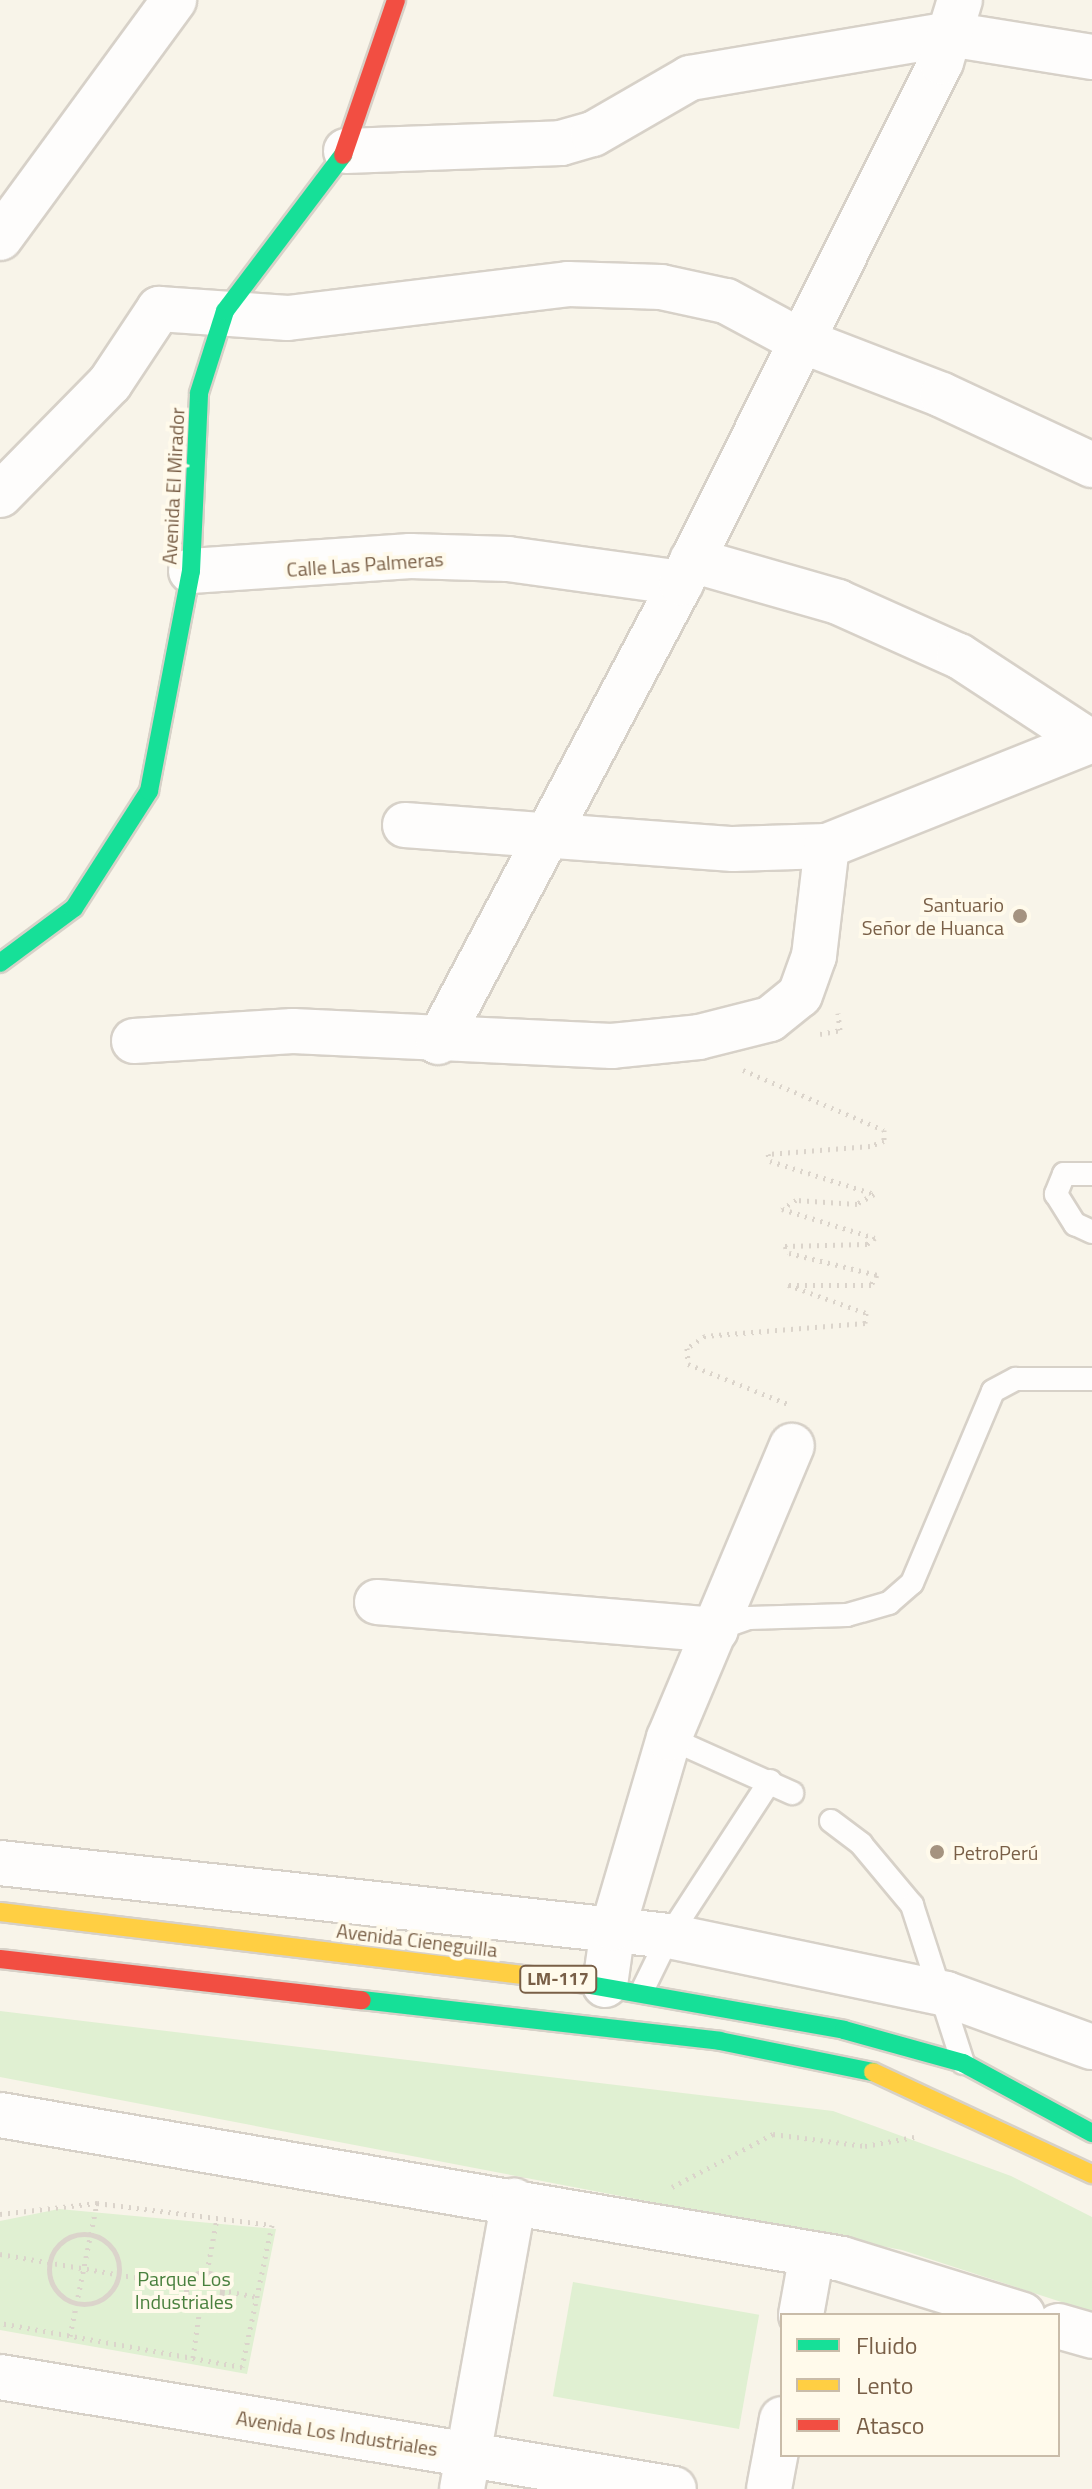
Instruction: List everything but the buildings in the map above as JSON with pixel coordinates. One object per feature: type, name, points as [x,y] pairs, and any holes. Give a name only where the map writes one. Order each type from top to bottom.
[{"type":"main road","name":"Avenida El Mirador","points":[[0,963],[74,908],[149,791],[191,571],[199,393],[225,311],[346,151],[396,0]]},
{"type":"main road","name":"Avenida Cieneguilla","points":[[0,1912],[624,1988],[844,2030],[963,2063],[1092,2133]]},
{"type":"main road","name":"LM-117","points":[[0,1959],[720,2041],[867,2069],[1092,2174]]},
{"type":"street","points":[[0,238],[174,0]]},
{"type":"street","points":[[346,151],[561,143],[593,134],[690,78],[954,17],[1092,57]]},
{"type":"street","points":[[438,1042],[687,571],[954,17]]},
{"type":"street","points":[[3,484],[110,383],[159,309],[225,311],[288,318],[568,284],[661,287],[726,301],[797,339],[942,395],[1092,465]]},
{"type":"street","name":"Calle Las Palmeras","points":[[191,571],[424,557],[508,559],[687,571],[838,602],[959,656],[1090,740]]},
{"type":"street","points":[[405,825],[545,838],[827,846],[1090,740]]},
{"type":"street","points":[[134,1041],[293,1031],[438,1042],[612,1046],[699,1037],[770,1019],[800,995],[814,956],[827,846]]},
{"type":"street","points":[[624,1988],[613,1928],[669,1738],[792,1446]]},
{"type":"street","points":[[377,1602],[716,1630]]},
{"type":"street","points":[[0,1863],[669,1936],[946,1994],[1092,2047]]},
{"type":"street","points":[[0,2115],[812,2254],[1016,2313]]},
{"type":"street","points":[[466,2472],[514,2201]]},
{"type":"street","points":[[801,2313],[812,2254]]},
{"type":"street","points":[[1060,2327],[1092,2336]]},
{"type":"street","name":"Avenida Los Industriales","points":[[0,2377],[466,2472],[674,2489]]},
{"type":"street","points":[[769,2489],[780,2430]]},
{"type":"lane","points":[[1092,1174],[1064,1174],[1056,1194],[1075,1224],[1092,1232]]},
{"type":"lane","points":[[716,1630],[749,1618],[847,1615],[889,1603],[912,1583],[993,1391],[1016,1379],[1092,1379]]},
{"type":"lane","points":[[669,1738],[792,1793]]},
{"type":"lane","points":[[624,1988],[669,1936],[770,1781]]},
{"type":"lane","points":[[831,1821],[861,1844],[912,1905],[946,1994],[963,2063]]},
{"type":"path","points":[[812,1036],[840,1030],[836,999]]},
{"type":"path","points":[[730,1065],[884,1130],[884,1141],[870,1146],[768,1154],[770,1161],[874,1194],[857,1204],[796,1200],[782,1209],[875,1238],[867,1244],[785,1246],[789,1253],[877,1275],[871,1285],[788,1285],[866,1313],[865,1323],[705,1336],[687,1348],[688,1364],[800,1408],[792,1446]]},
{"type":"path","points":[[616,2220],[755,2139],[773,2134],[865,2146],[930,2134],[950,2108]]},
{"type":"path","points":[[0,2214],[97,2203],[272,2225],[242,2367],[0,2323]]},
{"type":"path","points":[[70,2336],[97,2203]]},
{"type":"path","points":[[0,2254],[186,2286],[207,2272],[217,2218]]},
{"type":"path","points":[[89,2233],[110,2243],[120,2275],[99,2301],[76,2303],[57,2291],[50,2262],[66,2238],[89,2233]]},
{"type":"path","points":[[207,2272],[221,2290],[257,2297]]},
{"type":"path","points":[[186,2286],[200,2307],[193,2358]]},
{"type":"path","points":[[200,2307],[217,2301],[221,2290]]},
{"type":"green space","points":[[0,2011],[833,2111],[1011,2176],[1092,2217],[1092,2312],[902,2250],[0,2077]]},
{"type":"green space","name":"Parque Los Industriales","points":[[59,2209],[276,2229],[247,2374],[0,2330],[0,2221]]},
{"type":"green space","points":[[573,2282],[759,2315],[739,2429],[553,2396]]},
{"type":"traffic: fast","points":[[0,963],[74,908],[149,791],[191,571],[199,393],[225,311],[343,155]]},
{"type":"traffic: fast","points":[[556,1979],[844,2030],[963,2063],[1092,2133]]},
{"type":"traffic: fast","points":[[362,2000],[720,2041],[873,2072]]},
{"type":"traffic: slow","points":[[0,1912],[556,1979]]},
{"type":"traffic: slow","points":[[873,2072],[1092,2174]]},
{"type":"traffic: jam","points":[[343,155],[396,0]]},
{"type":"traffic: jam","points":[[0,1959],[362,2000]]},
{"type":"place","name":"Santuario Señor de Huanca","points":[[1020,916]]},
{"type":"place","name":"PetroPerú","points":[[937,1852]]}]
